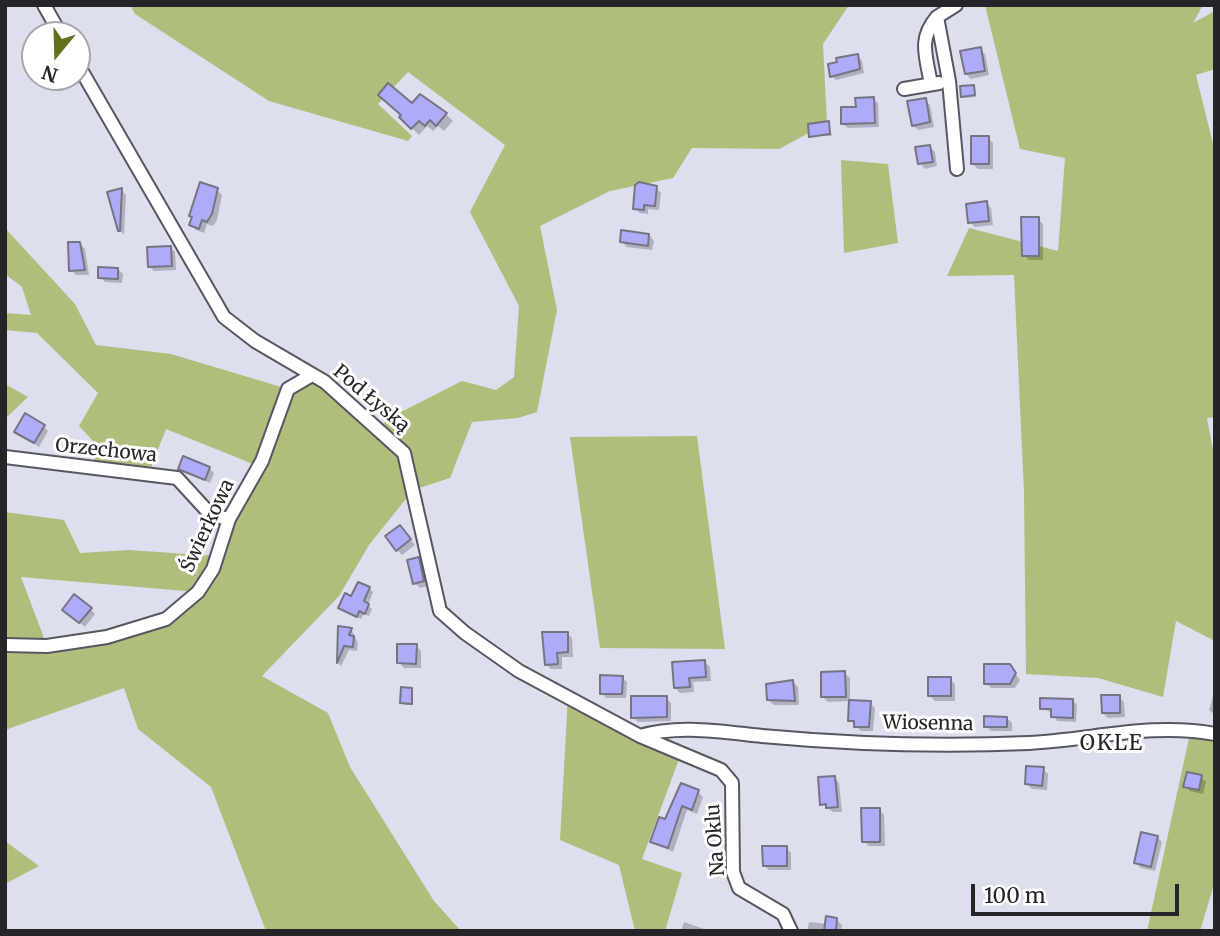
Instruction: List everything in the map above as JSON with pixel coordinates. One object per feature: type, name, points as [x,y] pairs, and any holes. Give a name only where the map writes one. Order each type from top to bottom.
[{"type":"street","points":[[44,5],[53,21]]},
{"type":"street","points":[[931,84],[924,47],[926,30],[937,17],[956,5]]},
{"type":"street","points":[[937,17],[949,81],[957,169]]},
{"type":"street","points":[[904,89],[949,81]]},
{"type":"street","name":"Pod Łyską","points":[[91,87],[224,317],[255,341],[325,382],[404,453],[440,611],[519,671],[640,736]]},
{"type":"street","name":"Świerkowa","points":[[5,645],[47,646],[107,637],[166,619],[198,592],[213,569],[229,519],[262,461],[288,390],[312,375]]},
{"type":"street","name":"Orzechowa","points":[[5,457],[177,478],[211,515],[229,519]]},
{"type":"street","name":"Wiosenna","points":[[640,736],[656,731],[711,731],[854,742],[960,744],[1031,743],[1133,731],[1191,729],[1215,734]]},
{"type":"street","name":"Na Oklu","points":[[640,736],[721,770],[732,783],[733,872],[739,888],[783,915],[791,931]]},
{"type":"green space","points":[[130,5],[849,5],[823,44],[827,123],[779,149],[692,148],[673,178],[610,191],[540,226],[557,310],[537,412],[518,418],[472,422],[450,478],[413,490],[369,545],[339,596],[262,676],[328,713],[350,767],[434,901],[461,931],[266,931],[211,787],[138,729],[124,688],[5,730],[5,512],[64,520],[80,553],[129,550],[217,556],[267,437],[253,464],[166,429],[150,470],[95,467],[93,441],[79,426],[98,393],[37,333],[5,330],[5,313],[31,315],[22,287],[5,274],[5,228],[75,304],[96,345],[171,354],[288,389],[312,375],[377,428],[397,414],[462,381],[496,390],[514,377],[519,306],[470,212],[505,145],[408,72],[378,104],[412,136],[408,141],[269,101],[135,14]],"holes":[[[21,577],[197,592],[166,619],[47,646]]]},
{"type":"green space","points":[[985,5],[1203,5],[1193,23],[1215,11],[1215,69],[1196,75],[1215,152],[1215,417],[1207,418],[1215,461],[1215,641],[1176,621],[1163,697],[1098,678],[1026,674],[1024,493],[1014,275],[947,276],[969,228],[1058,251],[1065,158],[1020,149]]},
{"type":"green space","points":[[841,160],[888,164],[898,243],[844,253]]},
{"type":"green space","points":[[5,384],[28,397],[7,417],[5,416]]},
{"type":"green space","points":[[697,436],[725,649],[600,648],[570,437]]},
{"type":"green space","points":[[568,696],[681,754],[642,859],[682,873],[665,931],[635,931],[619,865],[560,840]]},
{"type":"green space","points":[[1191,729],[1215,734],[1215,881],[1200,931],[1147,931]]},
{"type":"green space","points":[[5,841],[39,866],[5,884]]},
{"type":"building","points":[[981,47],[985,71],[965,74],[960,51]]},
{"type":"building","points":[[858,54],[860,69],[830,77],[828,64],[837,62],[836,58]]},
{"type":"building","points":[[388,83],[412,103],[420,94],[447,113],[436,126],[430,120],[425,126],[419,121],[411,129],[399,117],[401,115],[378,95]]},
{"type":"building","points":[[974,85],[975,95],[961,97],[960,86]]},
{"type":"building","points":[[874,97],[875,123],[841,124],[841,107],[856,107],[855,98]]},
{"type":"building","points":[[926,98],[930,122],[912,126],[907,101]]},
{"type":"building","points":[[829,121],[830,134],[809,137],[808,124]]},
{"type":"building","points":[[971,136],[989,136],[989,164],[971,164]]},
{"type":"building","points":[[930,145],[933,162],[918,164],[915,147]]},
{"type":"building","points":[[200,182],[218,188],[212,214],[207,222],[202,220],[199,229],[189,225],[192,217],[189,216]]},
{"type":"building","points":[[639,182],[657,186],[655,206],[644,205],[644,210],[633,209],[635,185]]},
{"type":"building","points":[[122,188],[120,231],[118,231],[107,192]]},
{"type":"building","points":[[987,201],[989,221],[968,223],[966,204]]},
{"type":"building","points":[[1021,217],[1039,217],[1039,256],[1022,256]]},
{"type":"building","points":[[621,230],[649,234],[648,246],[620,242]]},
{"type":"building","points":[[68,242],[80,242],[85,270],[69,271]]},
{"type":"building","points":[[171,246],[172,266],[148,267],[147,247]]},
{"type":"building","points":[[98,267],[118,268],[118,279],[98,278]]},
{"type":"building","points":[[25,413],[45,425],[34,443],[14,432]]},
{"type":"building","points":[[183,456],[210,467],[205,480],[178,469]]},
{"type":"building","points":[[400,525],[411,539],[396,551],[385,536]]},
{"type":"building","points":[[419,557],[424,581],[413,584],[407,560]]},
{"type":"building","points":[[358,582],[370,587],[364,601],[369,604],[365,614],[359,611],[357,617],[338,608],[345,593],[351,596]]},
{"type":"building","points":[[74,594],[92,608],[79,623],[62,610]]},
{"type":"building","points":[[338,626],[352,628],[349,635],[354,636],[353,647],[344,646],[337,663]]},
{"type":"building","points":[[542,632],[568,632],[568,652],[557,653],[558,664],[545,665]]},
{"type":"building","points":[[397,644],[417,644],[416,664],[397,663]]},
{"type":"building","points":[[705,660],[706,677],[689,678],[690,687],[674,688],[672,662]]},
{"type":"building","points":[[984,664],[1010,664],[1016,673],[1010,684],[984,684]]},
{"type":"building","points":[[845,671],[846,697],[821,697],[821,672]]},
{"type":"building","points":[[600,675],[623,676],[622,694],[600,694]]},
{"type":"building","points":[[928,677],[951,677],[951,696],[928,696]]},
{"type":"building","points":[[793,680],[795,701],[767,700],[766,684]]},
{"type":"building","points":[[401,687],[412,688],[412,704],[400,703]]},
{"type":"building","points":[[1101,695],[1120,695],[1120,713],[1102,713]]},
{"type":"building","points":[[631,696],[667,696],[667,717],[631,718]]},
{"type":"building","points":[[1040,698],[1073,699],[1073,718],[1051,717],[1051,709],[1040,709]]},
{"type":"building","points":[[849,700],[871,701],[869,727],[854,727],[854,721],[848,721]]},
{"type":"building","points":[[984,716],[1007,717],[1007,727],[984,727]]},
{"type":"building","points":[[1026,766],[1044,767],[1042,786],[1025,784]]},
{"type":"building","points":[[1187,772],[1202,775],[1199,790],[1183,787]]},
{"type":"building","points":[[835,776],[838,807],[826,808],[826,804],[820,805],[818,777]]},
{"type":"building","points":[[681,783],[699,790],[692,810],[682,806],[668,848],[650,842],[659,817],[665,819]]},
{"type":"building","points":[[861,808],[880,808],[880,842],[862,842]]},
{"type":"building","points":[[1141,832],[1158,836],[1151,867],[1134,863]]},
{"type":"building","points":[[762,846],[787,846],[787,866],[763,866]]},
{"type":"building","points":[[826,916],[837,918],[836,931],[824,931]]},
{"type":"district","name":"OKLE","points":[[1112,744]]}]
